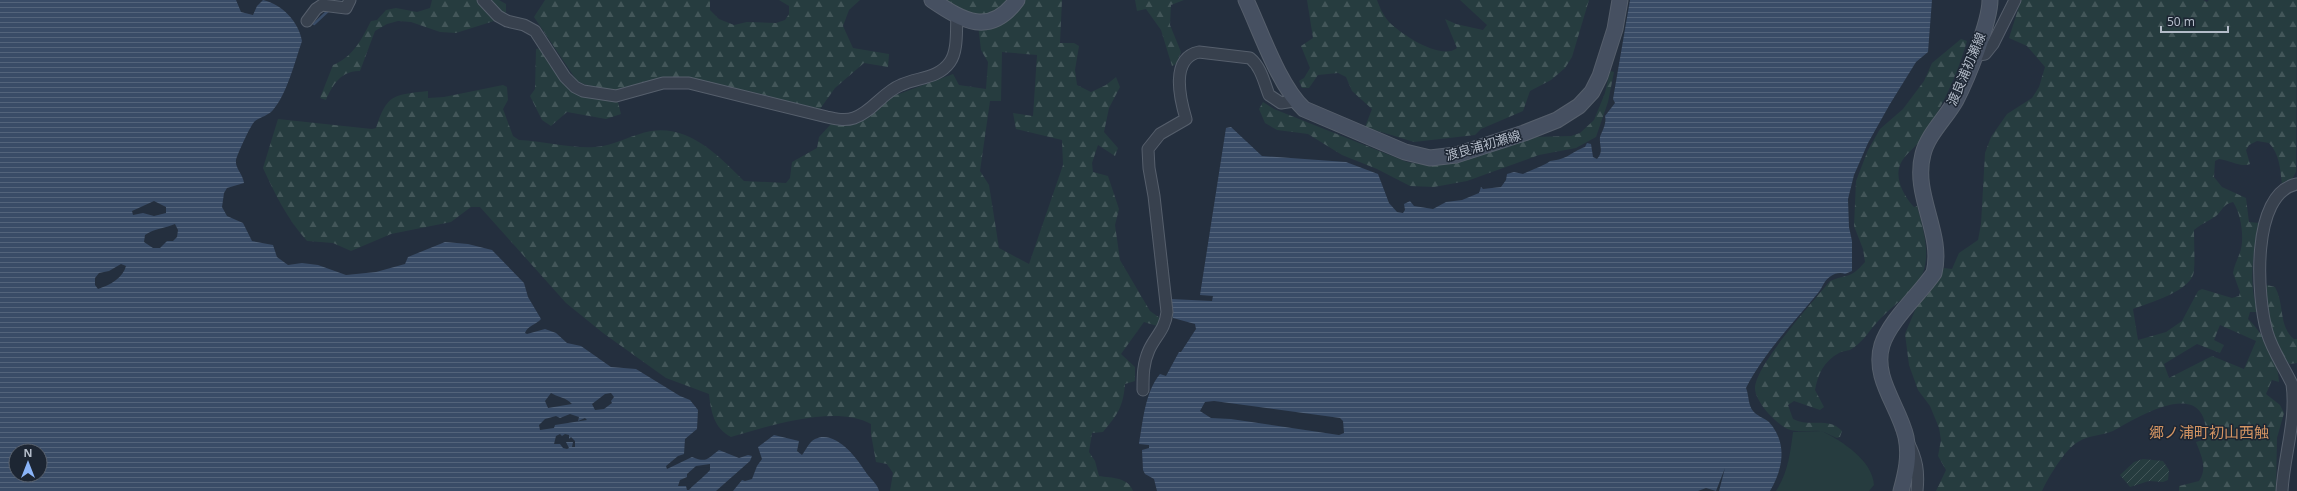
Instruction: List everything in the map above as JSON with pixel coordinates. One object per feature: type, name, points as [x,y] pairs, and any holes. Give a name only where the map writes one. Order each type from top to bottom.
[{"type":"main road","points":[[932,0],[957,17],[977,22],[992,21],[1006,14],[1017,0]]},
{"type":"main road","name":"渡良浦初瀬線","points":[[1246,0],[1294,100],[1304,110],[1418,157],[1443,157],[1464,152],[1557,120],[1579,106],[1592,92],[1600,76],[1615,29],[1620,0]]},
{"type":"main road","name":"渡良浦初瀬線","points":[[1901,491],[1907,466],[1906,437],[1882,378],[1881,352],[1886,337],[1934,273],[1935,251],[1922,193],[1921,162],[1927,144],[1956,99],[1988,17],[1990,0]]},
{"type":"street","points":[[307,21],[316,9],[322,5],[338,4],[346,8],[350,0]]},
{"type":"street","points":[[483,0],[498,16],[507,21],[530,28],[535,32],[564,77],[575,87],[583,90],[616,96],[663,83],[689,82],[794,109],[846,120],[862,114],[885,94],[902,84],[932,76],[945,68],[954,54],[957,17]]},
{"type":"street","points":[[1973,56],[1985,54],[1994,44],[2015,0]]},
{"type":"street","points":[[1143,390],[1144,368],[1148,351],[1165,327],[1167,312],[1154,196],[1149,168],[1148,149],[1160,134],[1186,119],[1180,79],[1180,69],[1183,62],[1192,53],[1199,52],[1250,58],[1256,63],[1260,70],[1268,95],[1281,103],[1294,100]]},
{"type":"street","points":[[2282,491],[2284,462],[2294,418],[2293,393],[2292,384],[2267,334],[2259,288],[2259,259],[2264,227],[2276,199],[2284,190],[2297,184]]},
{"type":"street","points":[[1906,437],[1918,466],[1919,474],[1917,491]]},
{"type":"green space","points":[[432,0],[499,0],[506,4],[506,12],[494,21],[456,33],[440,32],[411,22],[398,21],[387,24],[375,31],[360,71],[354,71],[343,76],[331,89],[326,100],[320,98],[333,65],[340,62],[356,47],[371,21],[377,20],[386,10],[396,8],[417,12],[430,8]]},
{"type":"green space","points":[[545,0],[710,0],[710,10],[719,19],[734,25],[747,22],[776,23],[785,20],[789,14],[789,6],[779,0],[860,0],[849,10],[843,26],[853,48],[889,54],[888,67],[864,63],[835,88],[820,109],[689,77],[673,77],[610,91],[593,88],[577,81],[534,17]]},
{"type":"green space","points":[[944,0],[1062,0],[1060,43],[1074,43],[1079,46],[1075,70],[1077,85],[1091,92],[1106,85],[1116,77],[1120,87],[1109,108],[1104,132],[1118,148],[1115,156],[1098,145],[1092,163],[1093,172],[1108,176],[1119,209],[1115,225],[1120,260],[1150,311],[1160,318],[1157,326],[1144,322],[1121,354],[1135,367],[1135,381],[1125,384],[1123,399],[1119,410],[1103,432],[1092,433],[1089,452],[1095,461],[1099,476],[1119,479],[1131,486],[1133,491],[890,491],[893,473],[887,464],[876,462],[871,434],[871,424],[856,418],[821,416],[783,423],[731,437],[721,429],[714,419],[709,394],[666,378],[603,333],[566,303],[480,207],[471,207],[451,222],[391,234],[351,251],[333,243],[307,241],[287,215],[263,168],[278,119],[372,129],[376,128],[384,108],[393,98],[428,91],[428,98],[444,97],[503,85],[507,87],[508,100],[503,109],[513,136],[519,140],[578,147],[595,147],[651,131],[665,130],[679,133],[703,145],[725,162],[744,181],[786,183],[790,178],[792,162],[817,148],[819,137],[831,124],[849,125],[864,118],[888,98],[953,74],[959,85],[986,89],[988,62],[981,50],[977,16],[963,13]],"holes":[[[1002,52],[1037,55],[1033,116],[1013,113],[1016,129],[1062,140],[1063,165],[1029,264],[999,248],[989,185],[980,171],[990,101],[1001,101]]]},
{"type":"green space","points":[[1135,0],[1184,0],[1171,5],[1170,25],[1181,52],[1176,64],[1172,66],[1161,30],[1146,9],[1137,11]]},
{"type":"green space","points":[[1307,0],[1377,0],[1385,17],[1402,33],[1432,49],[1450,51],[1457,48],[1445,19],[1456,24],[1483,30],[1487,25],[1460,0],[1589,0],[1572,57],[1565,68],[1551,80],[1530,91],[1523,111],[1481,129],[1475,135],[1414,142],[1365,127],[1372,109],[1352,91],[1346,77],[1338,73],[1318,75],[1309,88],[1302,88],[1299,81],[1304,78],[1310,68],[1301,46],[1313,38]]},
{"type":"green space","points":[[2021,0],[2203,0],[2207,2],[2209,0],[2297,0],[2296,172],[2291,181],[2282,184],[2279,162],[2273,148],[2269,143],[2257,141],[2249,145],[2246,150],[2250,164],[2243,165],[2219,159],[2215,161],[2214,177],[2222,187],[2246,198],[2249,222],[2259,223],[2252,268],[2253,290],[2258,312],[2250,312],[2248,319],[2265,340],[2273,356],[2278,373],[2279,382],[2272,380],[2266,394],[2280,405],[2284,413],[2277,438],[2276,491],[2179,491],[2179,486],[2199,481],[2202,476],[2203,462],[2196,442],[2206,439],[2204,419],[2197,408],[2185,404],[2171,405],[2156,409],[2113,431],[2086,438],[2078,442],[2062,457],[2042,491],[1936,491],[1946,470],[1938,456],[1941,440],[1939,428],[1930,406],[1918,390],[1909,365],[1905,334],[1916,308],[1944,268],[1952,269],[1959,253],[1978,240],[1981,224],[1985,153],[1991,137],[2007,114],[2032,98],[2039,87],[2045,67],[2027,46],[2009,38]],"holes":[[[2233,202],[2240,218],[2242,231],[2241,249],[2233,273],[2240,292],[2239,296],[2232,298],[2202,289],[2198,291],[2182,321],[2166,332],[2138,340],[2133,309],[2159,300],[2186,285],[2194,271],[2194,230],[2216,216],[2227,204]],[[2220,325],[2256,341],[2244,369],[2212,356],[2169,378],[2164,364],[2197,344],[2220,353],[2224,345],[2214,340]]]},
{"type":"green space","points":[[1961,39],[1967,41],[1959,67],[1948,91],[1922,138],[1903,159],[1898,173],[1900,184],[1905,194],[1914,207],[1917,206],[1925,236],[1925,267],[1912,290],[1876,323],[1859,344],[1850,350],[1834,356],[1822,368],[1815,390],[1824,407],[1820,410],[1794,401],[1788,405],[1793,419],[1806,423],[1831,424],[1842,431],[1840,437],[1837,438],[1820,431],[1797,431],[1788,429],[1775,420],[1758,399],[1755,389],[1757,379],[1774,350],[1830,281],[1852,274],[1865,262],[1863,249],[1854,226],[1856,181],[1868,150],[1880,129],[1903,109],[1924,81],[1932,63]]},
{"type":"green space","points":[[541,48],[559,79],[571,90],[618,102],[621,114],[606,119],[567,112],[551,126],[542,120],[530,96],[535,89],[536,49]]},
{"type":"green space","points":[[1610,71],[1614,72],[1608,102],[1596,137],[1576,148],[1539,155],[1467,181],[1434,187],[1410,186],[1377,169],[1342,155],[1308,134],[1277,130],[1265,123],[1259,109],[1263,102],[1274,109],[1407,162],[1432,166],[1476,157],[1533,137],[1571,136],[1580,133],[1594,120],[1605,93]]},
{"type":"green space","points":[[2267,285],[2275,287],[2280,301],[2286,328],[2294,339],[2297,339],[2297,363],[2290,364],[2279,350],[2274,339],[2264,303]]},
{"type":"green space","points":[[1822,431],[1847,446],[1862,460],[1872,476],[1874,485],[1869,491],[1776,491],[1786,470],[1793,432]]},
{"type":"green space","points":[[2143,459],[2163,461],[2169,470],[2168,480],[2163,482],[2149,481],[2130,487],[2120,475],[2134,462]]},
{"type":"water","points":[[0,0],[236,0],[241,12],[253,15],[257,6],[263,0],[277,5],[293,21],[302,41],[290,77],[278,103],[271,112],[255,121],[247,133],[236,160],[244,183],[227,188],[224,193],[222,207],[227,216],[243,223],[252,241],[273,245],[277,257],[288,265],[302,263],[318,265],[346,275],[376,272],[405,264],[408,257],[445,242],[468,244],[492,250],[524,283],[528,297],[541,319],[528,328],[525,333],[527,334],[545,329],[556,333],[567,343],[581,346],[611,367],[636,369],[680,396],[690,400],[698,410],[697,429],[685,439],[684,454],[678,456],[666,466],[667,469],[692,457],[701,460],[707,459],[719,450],[739,458],[748,455],[752,456],[750,461],[716,491],[0,491]],"holes":[[[154,201],[166,207],[166,213],[154,216],[143,213],[133,215],[132,211]],[[175,224],[178,230],[177,237],[173,241],[167,241],[160,248],[153,248],[144,242],[145,235],[152,231]],[[121,264],[126,266],[119,277],[98,289],[95,285],[95,278],[99,273],[109,271]],[[551,393],[567,400],[572,404],[548,408],[545,401]],[[611,393],[614,397],[611,401],[612,403],[604,409],[595,410],[592,404],[605,394]],[[570,414],[579,417],[578,421],[585,418],[587,420],[555,425],[554,428],[540,430],[539,425],[545,419],[556,416],[560,418]],[[560,434],[562,436],[565,434],[569,435],[569,439],[571,437],[575,441],[575,447],[572,447],[573,442],[566,442],[569,448],[567,449],[563,448],[560,444],[554,444],[556,436]],[[710,464],[710,470],[689,490],[687,490],[686,486],[678,486],[680,480],[687,477],[687,474],[696,466]]]},
{"type":"water","points":[[1630,0],[1932,0],[1928,52],[1916,62],[1890,104],[1868,143],[1854,175],[1848,199],[1849,227],[1852,241],[1852,271],[1845,274],[1842,273],[1833,275],[1827,280],[1818,293],[1770,350],[1746,388],[1751,409],[1769,422],[1775,430],[1781,447],[1782,456],[1778,474],[1770,491],[1719,491],[1725,468],[1716,491],[1706,488],[1698,491],[1157,491],[1154,479],[1145,474],[1143,470],[1142,450],[1149,448],[1149,445],[1139,444],[1143,416],[1155,381],[1160,374],[1166,376],[1179,352],[1181,352],[1196,329],[1195,324],[1173,318],[1171,299],[1212,301],[1213,296],[1200,295],[1226,128],[1231,127],[1262,156],[1346,162],[1378,174],[1389,203],[1397,212],[1403,213],[1405,210],[1404,204],[1410,201],[1414,206],[1433,209],[1446,202],[1462,200],[1479,193],[1481,187],[1483,189],[1501,187],[1506,180],[1507,174],[1514,172],[1523,174],[1550,161],[1565,157],[1585,147],[1587,143],[1591,144],[1593,157],[1597,159],[1601,151],[1600,137],[1605,124],[1605,116],[1615,103],[1613,99]]},
{"type":"water","points":[[774,435],[799,441],[797,451],[802,455],[809,444],[815,439],[823,437],[838,441],[857,459],[879,491],[733,491],[742,480],[745,481],[752,479],[757,466],[762,459],[758,447]]},
{"type":"pier","points":[[1214,401],[1340,418],[1343,421],[1344,433],[1339,435],[1231,419],[1211,418],[1200,411],[1205,402]]},
{"type":"waterway","points":[[314,24],[329,10]]},
{"type":"district","name":"郷ノ浦町初山西触","points":[[2209,433]]}]
